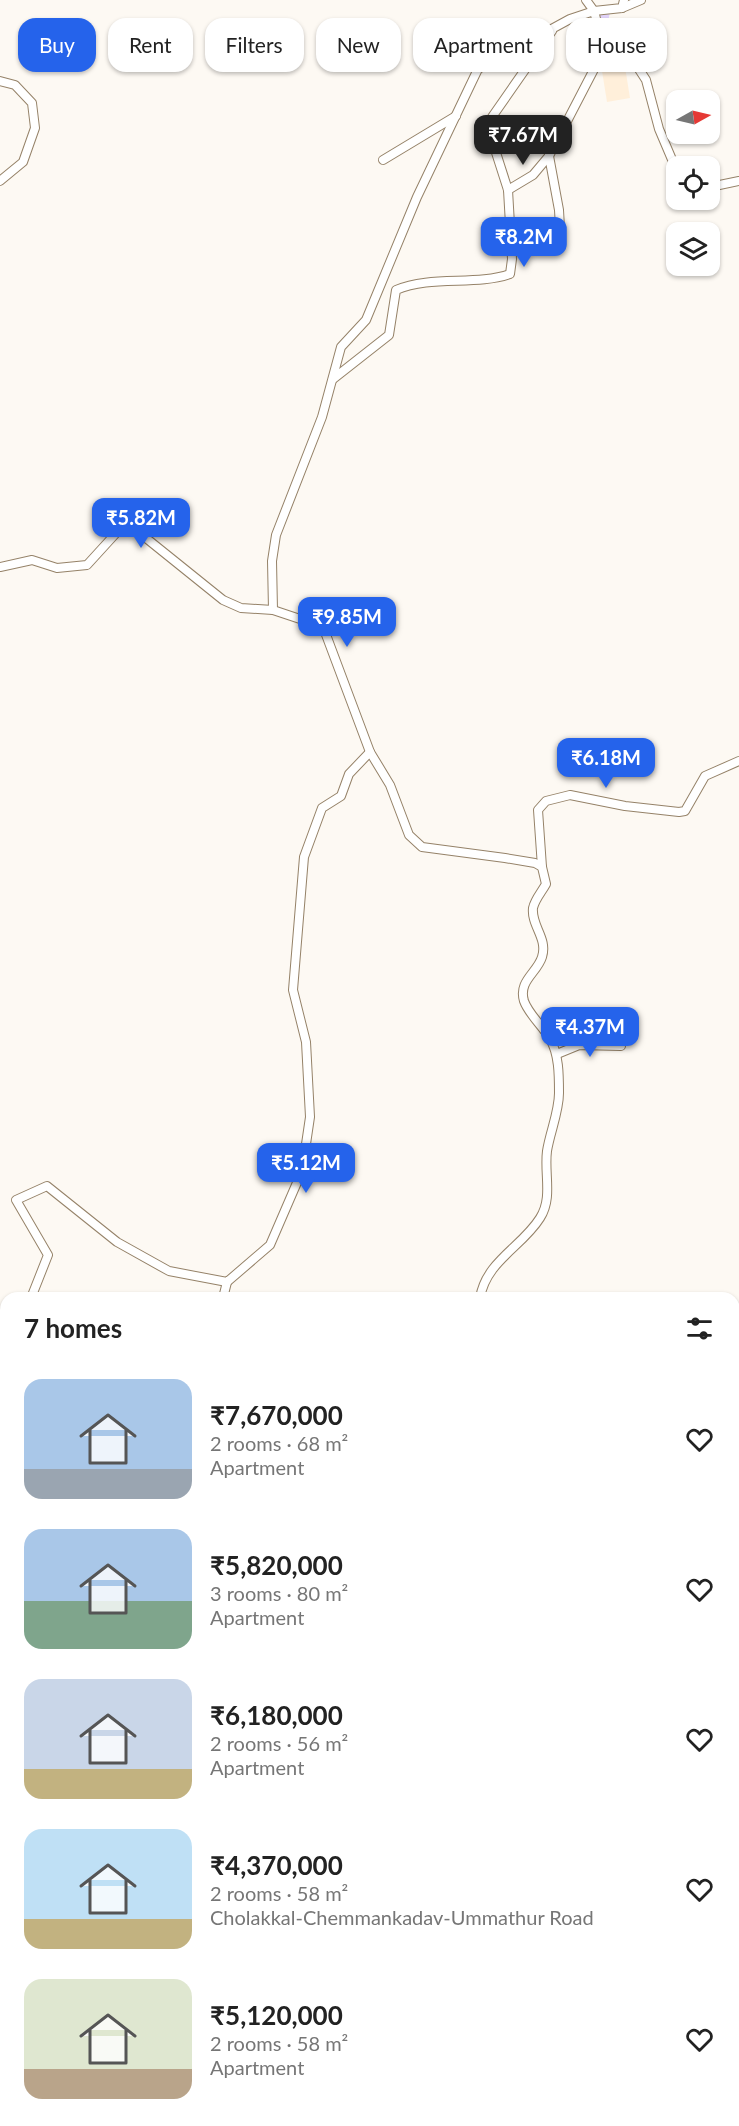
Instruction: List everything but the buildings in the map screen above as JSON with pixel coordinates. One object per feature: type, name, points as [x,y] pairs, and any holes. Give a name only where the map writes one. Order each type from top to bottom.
[{"type":"street","points":[[586,0],[596,18]]},
{"type":"street","points":[[554,29],[570,19],[641,0]]},
{"type":"street","points":[[273,610],[272,561],[276,535],[302,474],[341,347],[366,320],[417,197],[477,72]]},
{"type":"street","points":[[333,379],[389,335],[396,290],[410,284],[479,278],[494,280],[510,274],[512,251],[508,190],[490,137],[492,117],[524,72]]},
{"type":"street","points":[[508,190],[533,175],[549,156],[593,72]]},
{"type":"street","points":[[641,72],[646,80],[658,129],[670,156]]},
{"type":"street","points":[[0,81],[15,85],[32,103],[35,128],[23,162],[0,181]]},
{"type":"street","points":[[382,160],[456,116]]},
{"type":"street","points":[[549,156],[559,210],[561,245]]},
{"type":"street","points":[[720,185],[739,181]]},
{"type":"street","points":[[0,567],[32,560],[57,568],[87,565],[118,531],[136,530],[223,600],[242,608],[273,610],[318,625],[326,632],[370,752],[390,784],[409,835],[422,847],[505,858],[535,863],[542,867]]},
{"type":"street","points":[[224,1292],[227,1282],[270,1245],[302,1171],[310,1117],[306,1042],[293,990],[304,857],[321,808],[341,795],[349,774],[370,752]]},
{"type":"street","points":[[482,1292],[497,1262],[538,1221],[546,1208],[547,1150],[559,1095],[556,1054],[551,1040],[527,1007],[522,991],[525,981],[542,958],[544,948],[533,911],[537,897],[546,884],[542,867],[538,810],[546,801],[570,795],[625,806],[685,811],[705,776],[739,761]]},
{"type":"street","points":[[556,1054],[579,1045],[621,1046]]},
{"type":"street","points":[[33,1292],[48,1255],[16,1200],[47,1186],[117,1242],[169,1270],[227,1282]]},
{"type":"shaded area","points":[[610,12],[609,18],[598,18],[598,15]]},
{"type":"shaded area","points":[[602,72],[626,72],[630,98],[607,102]]}]
